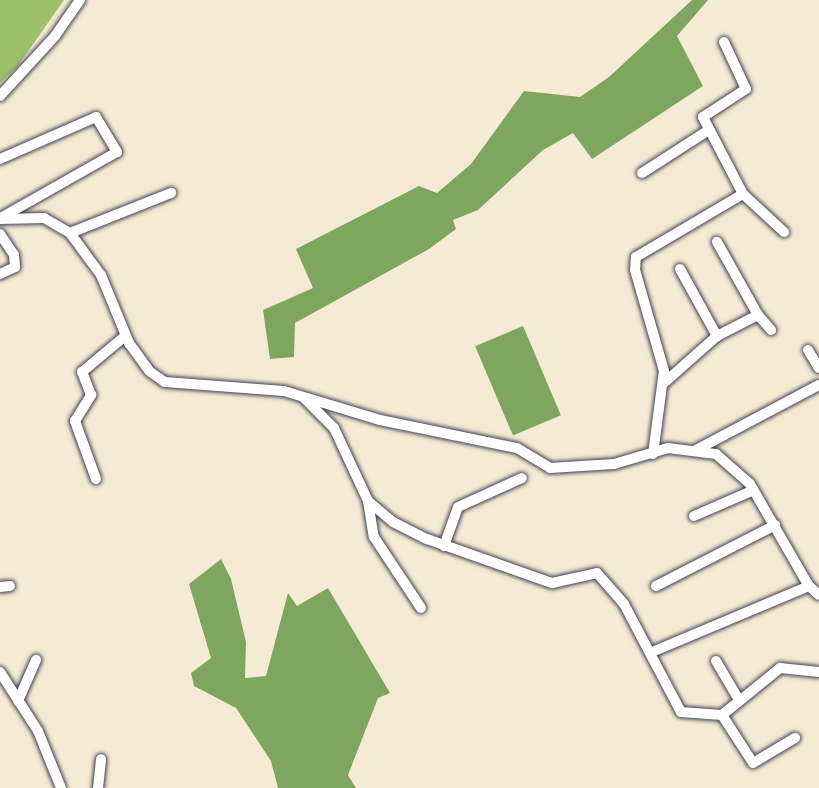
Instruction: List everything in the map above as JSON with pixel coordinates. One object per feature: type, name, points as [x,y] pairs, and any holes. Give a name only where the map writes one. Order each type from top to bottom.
[{"type":"street","points":[[0,96],[55,36],[80,0]]},
{"type":"street","points":[[724,42],[746,89],[703,117],[743,194],[784,232]]},
{"type":"street","points":[[0,159],[96,117],[117,152],[0,219]]},
{"type":"street","points":[[642,173],[709,130]]},
{"type":"street","points":[[70,233],[171,193]]},
{"type":"street","points":[[653,454],[665,382],[635,270],[636,257],[743,194]]},
{"type":"street","points":[[0,219],[44,218],[70,233],[101,275],[125,336],[149,371],[165,382],[251,387],[302,396],[380,420],[517,448],[550,468],[614,464],[668,449],[716,454],[735,467],[754,490],[809,586],[819,595]]},
{"type":"street","points":[[0,234],[14,255],[15,267],[0,274]]},
{"type":"street","points":[[717,242],[758,315],[771,330]]},
{"type":"street","points":[[680,269],[717,335]]},
{"type":"street","points":[[665,382],[717,335],[758,315]]},
{"type":"street","points":[[96,479],[75,421],[91,395],[81,375],[125,336]]},
{"type":"street","points":[[808,350],[819,368]]},
{"type":"street","points":[[696,450],[819,385]]},
{"type":"street","points":[[302,396],[334,428],[368,500],[374,537],[421,608]]},
{"type":"street","points":[[444,546],[458,507],[522,478]]},
{"type":"street","points":[[694,516],[754,490]]},
{"type":"street","points":[[368,500],[393,522],[444,546],[552,583],[597,573],[624,604],[652,652],[681,712],[722,715],[779,668],[819,672]]},
{"type":"street","points":[[656,586],[775,526]]},
{"type":"street","points":[[652,652],[809,586]]},
{"type":"street","points":[[18,701],[36,660]]},
{"type":"street","points":[[716,660],[739,700]]},
{"type":"street","points":[[0,672],[50,754],[61,788]]},
{"type":"street","points":[[722,715],[753,763],[795,738]]},
{"type":"street","points":[[98,788],[101,759]]},
{"type":"green space","points":[[0,0],[64,0],[17,67],[0,83]]},
{"type":"green space","points":[[692,0],[708,0],[677,36],[703,86],[592,159],[573,133],[543,150],[478,210],[453,220],[456,229],[429,249],[295,323],[294,357],[270,359],[263,310],[313,288],[296,249],[419,186],[437,193],[471,164],[524,91],[580,97],[609,77]]},
{"type":"green space","points":[[523,326],[561,415],[513,436],[475,346]]},
{"type":"green space","points":[[221,559],[231,579],[246,642],[245,678],[266,676],[288,593],[297,606],[328,588],[390,693],[378,698],[348,775],[356,788],[278,788],[271,761],[236,708],[194,686],[191,673],[211,658],[189,584]]}]
